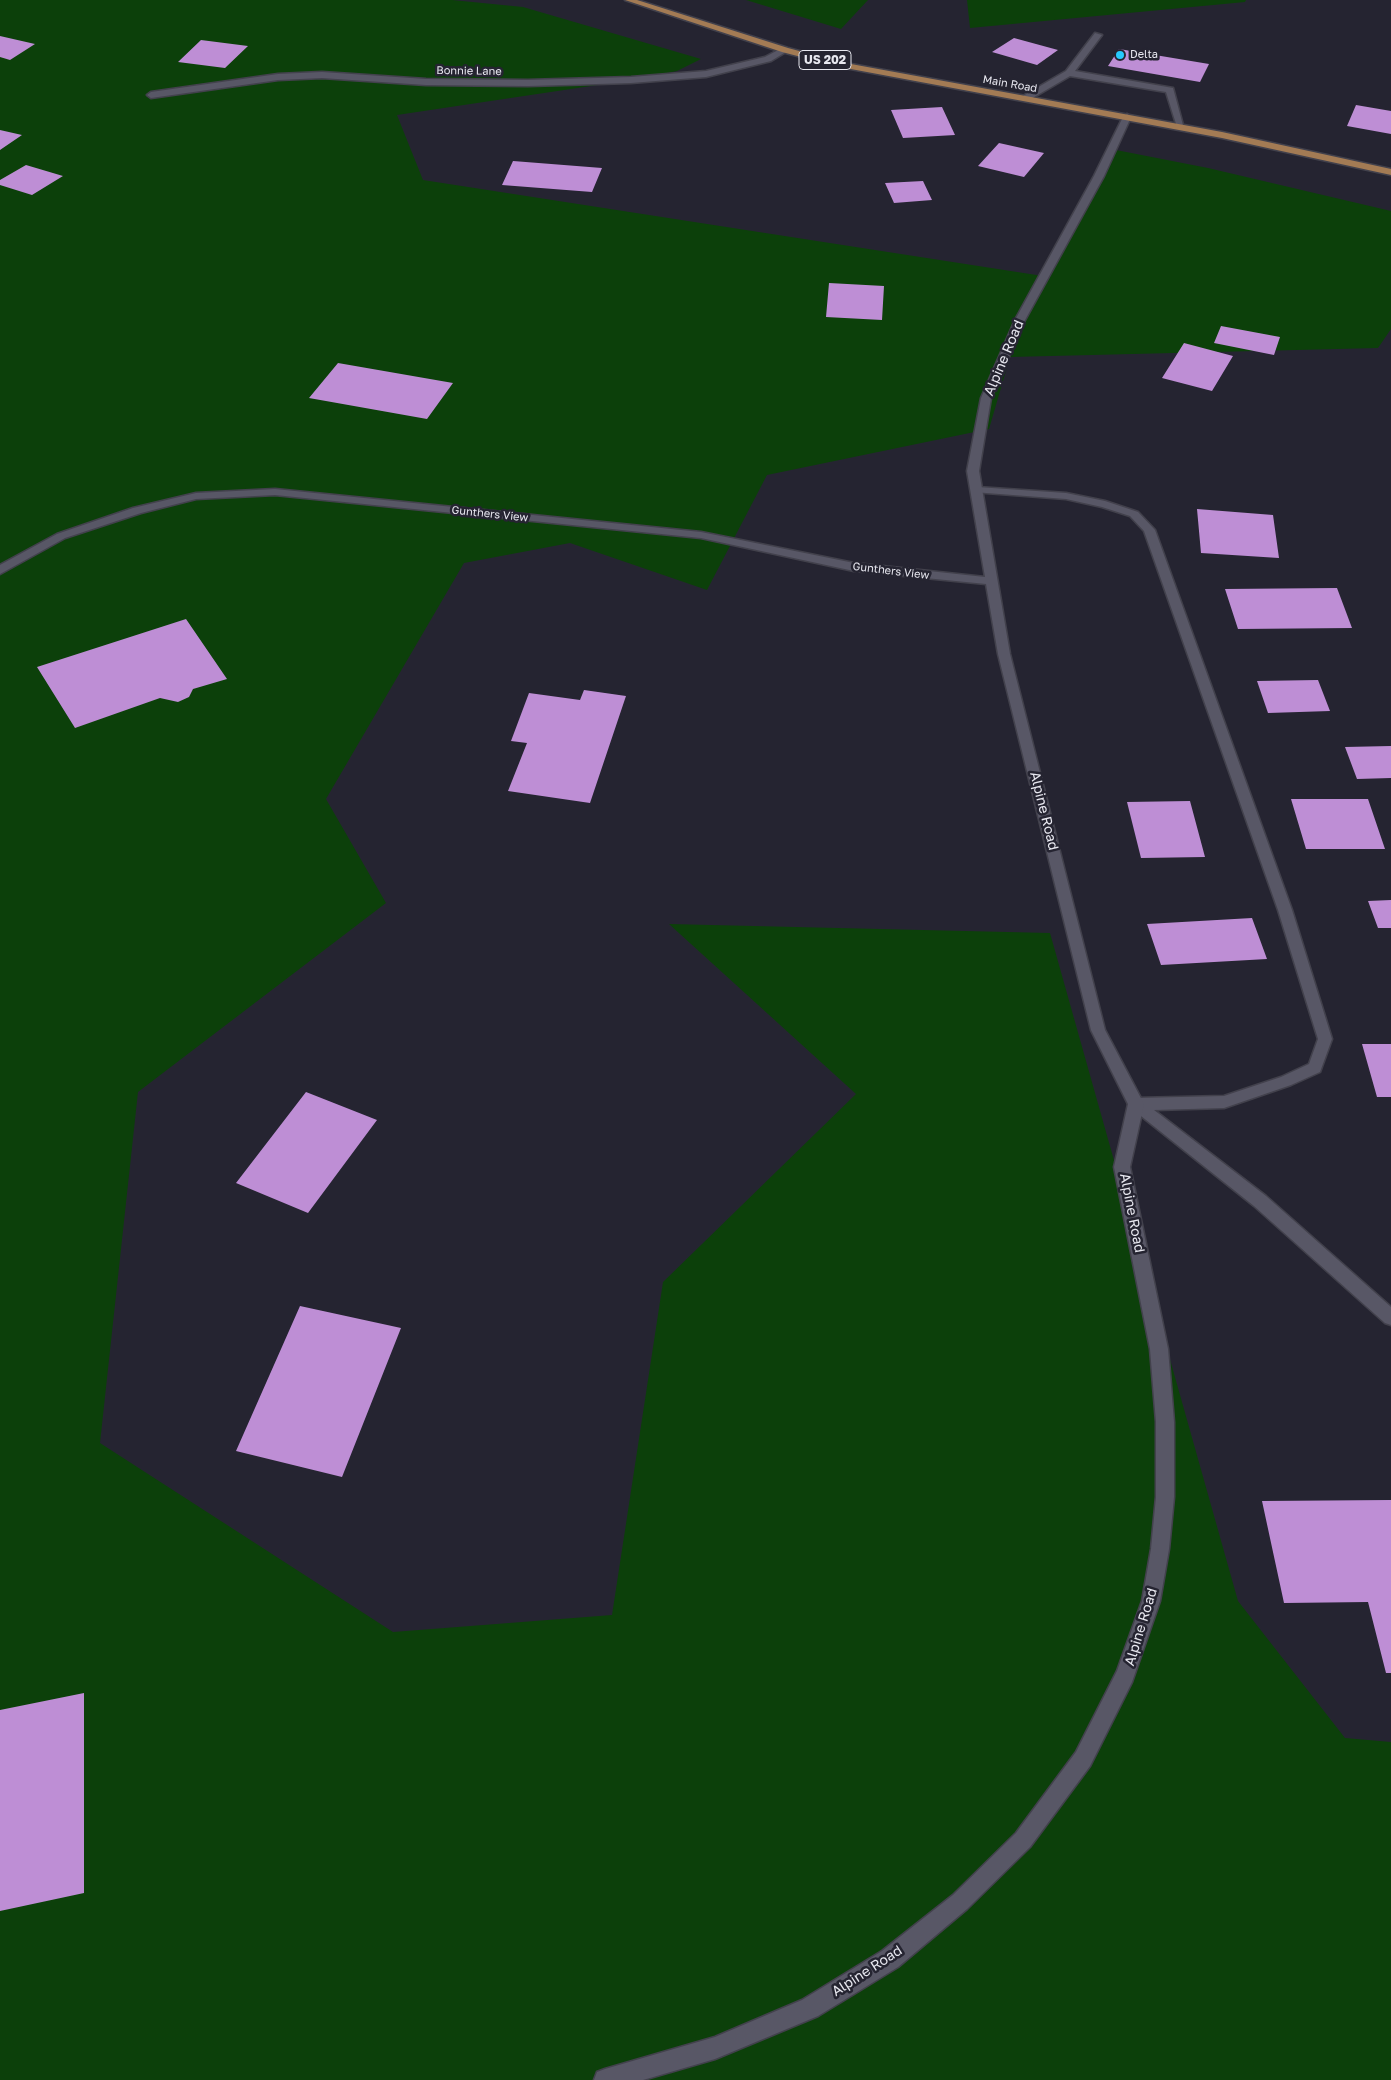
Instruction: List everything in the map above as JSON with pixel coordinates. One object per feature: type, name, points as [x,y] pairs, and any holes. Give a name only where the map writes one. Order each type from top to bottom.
[{"type":"main road","name":"Main Road","points":[[629,0],[785,50],[919,80],[1181,127],[1391,172]]},
{"type":"street","points":[[1026,98],[1069,73],[1098,35]]},
{"type":"street","name":"Bonnie Lane","points":[[151,95],[278,78],[322,75],[426,82],[528,83],[631,80],[706,74],[768,59],[785,50]]},
{"type":"street","points":[[1069,73],[1170,90],[1181,127]]},
{"type":"street","name":"Alpine Road","points":[[605,2080],[715,2048],[810,2008],[890,1959],[960,1902],[1023,1840],[1083,1759],[1126,1675],[1151,1602],[1165,1497],[1165,1422],[1159,1349],[1122,1167],[1136,1104],[1098,1030],[1004,654],[973,471],[986,398],[1020,320],[1100,176],[1127,117]]},
{"type":"street","points":[[977,490],[1066,496],[1105,504],[1134,514],[1149,530],[1178,606],[1285,910],[1324,1039],[1315,1068],[1286,1081],[1224,1102],[1136,1104]]},
{"type":"street","name":"Gunthers View","points":[[0,570],[61,536],[137,510],[196,496],[275,492],[701,535],[854,567],[900,574],[991,581]]},
{"type":"street","points":[[1136,1104],[1260,1200],[1391,1318]]},
{"type":"green space","points":[[0,0],[452,0],[523,7],[701,59],[677,71],[631,80],[397,115],[423,180],[1043,276],[1116,150],[1208,168],[1391,211],[1391,329],[1378,348],[1010,357],[989,429],[767,475],[707,590],[570,543],[464,563],[326,799],[386,903],[138,1092],[100,1443],[393,1632],[612,1615],[663,1282],[856,1094],[669,924],[1050,933],[1238,1601],[1345,1738],[1391,1742],[1391,2080],[0,2080]]},
{"type":"green space","points":[[746,0],[868,0],[841,29]]},
{"type":"green space","points":[[967,0],[1246,0],[1245,2],[970,28]]},
{"type":"building","points":[[0,36],[35,44],[10,60],[0,57]]},
{"type":"building","points":[[1014,38],[1058,50],[1037,65],[992,52]]},
{"type":"building","points":[[201,40],[248,46],[225,68],[178,62]]},
{"type":"building","points":[[1119,49],[1209,64],[1200,82],[1108,66]]},
{"type":"building","points":[[1356,105],[1391,111],[1391,134],[1347,126]]},
{"type":"building","points":[[942,107],[955,135],[903,138],[891,110]]},
{"type":"building","points":[[0,130],[22,135],[0,150]]},
{"type":"building","points":[[999,143],[1044,153],[1024,177],[978,166]]},
{"type":"building","points":[[513,161],[602,168],[592,192],[502,185]]},
{"type":"building","points":[[26,165],[63,176],[32,195],[0,185],[0,180]]},
{"type":"building","points":[[923,181],[932,200],[894,203],[885,183]]},
{"type":"building","points":[[829,283],[884,286],[882,320],[826,317]]},
{"type":"building","points":[[1221,326],[1280,337],[1274,355],[1214,343]]},
{"type":"building","points":[[1184,343],[1233,356],[1212,391],[1162,378]]},
{"type":"building","points":[[338,363],[453,383],[427,419],[309,398]]},
{"type":"building","points":[[1197,509],[1273,515],[1279,558],[1201,553]]},
{"type":"building","points":[[1337,588],[1352,628],[1238,629],[1225,589]]},
{"type":"building","points":[[186,619],[227,679],[193,689],[189,697],[178,702],[160,698],[75,728],[37,667]]},
{"type":"building","points":[[1318,680],[1330,711],[1268,713],[1257,681]]},
{"type":"building","points":[[584,690],[626,696],[590,803],[508,791],[527,743],[511,741],[529,693],[580,700]]},
{"type":"building","points":[[1391,746],[1391,778],[1357,779],[1345,747]]},
{"type":"building","points":[[1291,799],[1368,799],[1385,849],[1306,849]]},
{"type":"building","points":[[1190,801],[1205,857],[1141,858],[1127,802]]},
{"type":"building","points":[[1391,900],[1391,928],[1378,928],[1368,901]]},
{"type":"building","points":[[1252,918],[1267,959],[1161,965],[1147,924]]},
{"type":"building","points":[[1362,1044],[1391,1044],[1391,1097],[1377,1097]]},
{"type":"building","points":[[306,1092],[377,1120],[308,1213],[236,1183]]},
{"type":"building","points":[[300,1306],[401,1328],[342,1477],[236,1451]]},
{"type":"building","points":[[1391,1500],[1391,1673],[1386,1673],[1368,1602],[1284,1603],[1262,1501]]},
{"type":"building","points":[[84,1693],[84,1893],[0,1911],[0,1710]]},
{"type":"place","name":"Delta","points":[[1120,55]]}]
